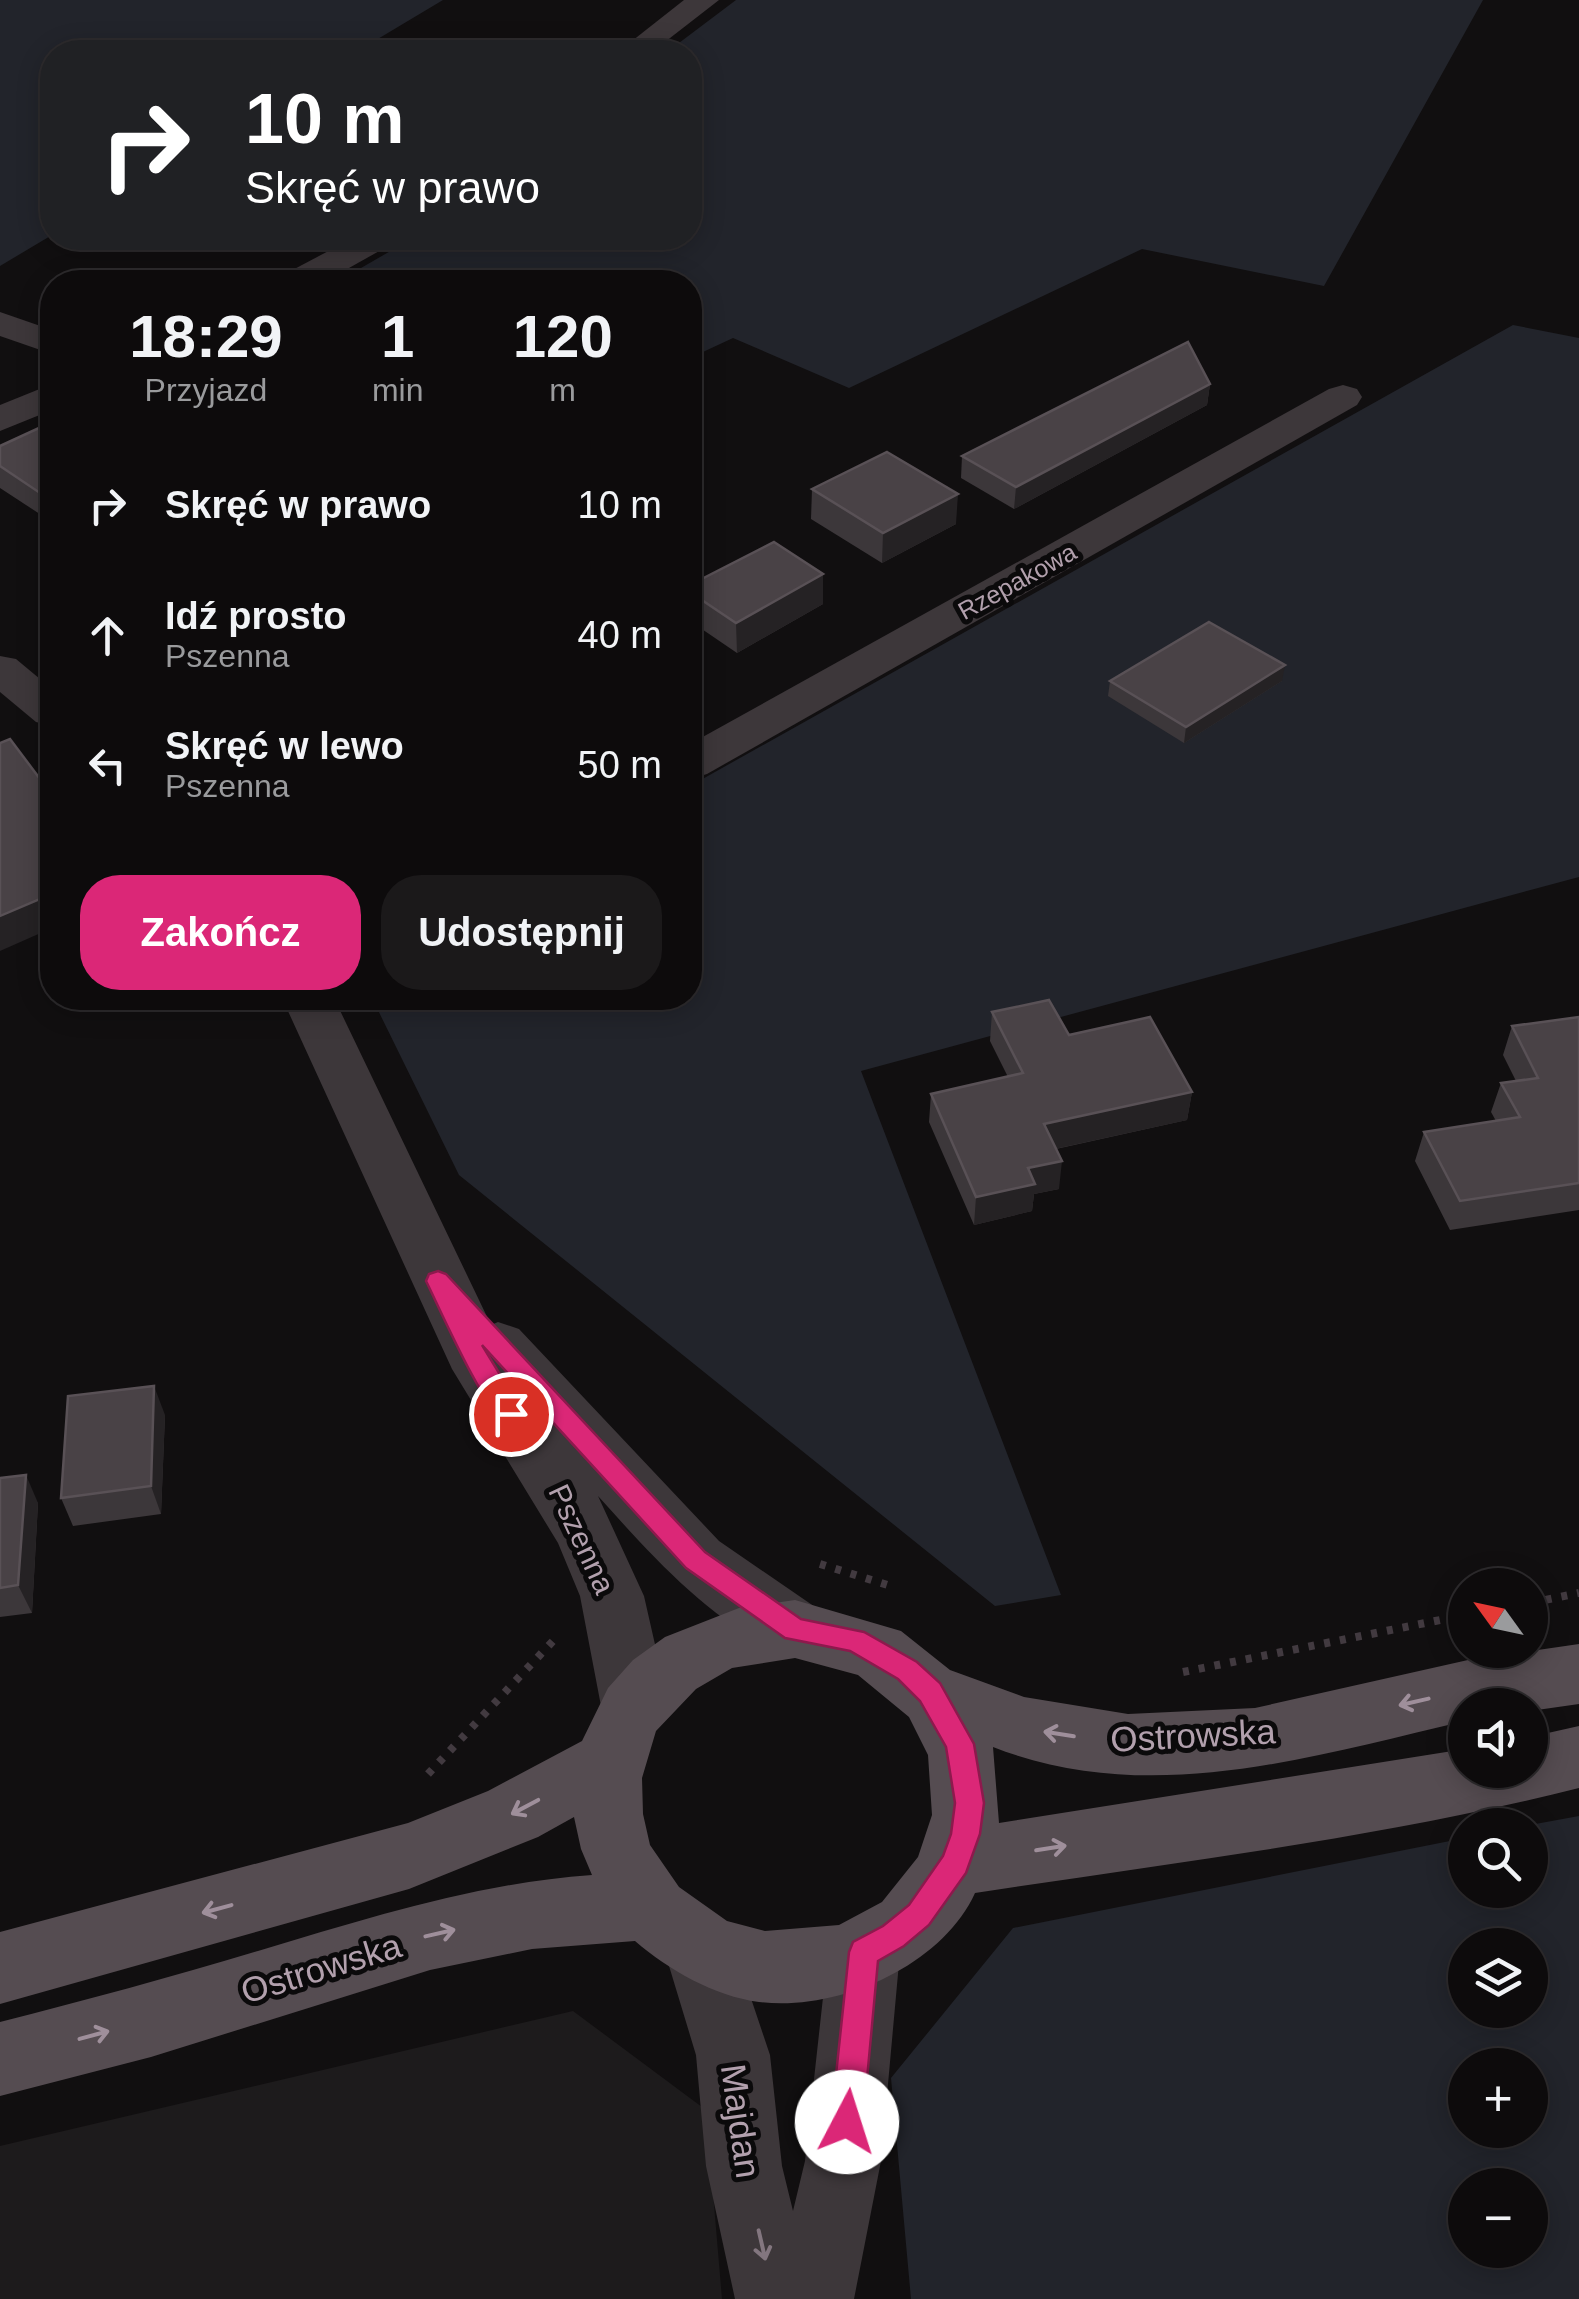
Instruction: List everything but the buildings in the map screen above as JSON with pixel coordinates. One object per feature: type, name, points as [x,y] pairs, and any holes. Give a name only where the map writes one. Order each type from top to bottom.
[{"type":"main road","points":[[795,1630],[855,1640],[907,1670],[930,1692],[960,1744],[968,1773],[966,1834],[955,1863],[919,1915],[894,1936],[831,1963],[763,1967],[730,1960],[673,1926],[628,1880],[607,1821],[623,1733],[654,1683],[705,1648],[748,1634],[795,1630]]},
{"type":"main road","name":"Ostrowska","points":[[930,1692],[1024,1728],[1128,1745],[1255,1739],[1468,1690],[1579,1674]]},
{"type":"main road","points":[[0,1968],[409,1856],[513,1814],[623,1733]]},
{"type":"main road","points":[[1548,1765],[1579,1758]]},
{"type":"main road","points":[[955,1863],[1448,1784]]},
{"type":"main road","name":"Ostrowska","points":[[0,2060],[151,2020],[430,1935],[532,1914],[673,1926]]},
{"type":"street","points":[[649,40],[704,0]]},
{"type":"street","points":[[320,270],[356,250]]},
{"type":"street","points":[[0,324],[40,338]]},
{"type":"street","name":"Rzepakowa","points":[[702,757],[1343,397]]},
{"type":"street","points":[[0,419],[40,401]]},
{"type":"street","points":[[0,669],[40,702]]},
{"type":"street","name":"Pszenna","points":[[314,1010],[482,1368],[560,1486],[588,1536],[612,1596],[623,1733]]},
{"type":"street","name":"Pszenna","points":[[438,1281],[696,1560],[795,1630]]},
{"type":"street","name":"Majdan","points":[[673,1926],[733,2055],[744,2166],[775,2299]]},
{"type":"street","points":[[814,2299],[843,2161],[864,1952]]},
{"type":"path","points":[[1548,1599],[1579,1593]]},
{"type":"shaded area","points":[[0,0],[443,0],[376,40],[40,40],[40,242],[0,266]]},
{"type":"shaded area","points":[[736,0],[1483,0],[1324,286],[1142,249],[849,388],[733,338],[702,352],[702,270],[361,268],[392,250],[702,250],[702,40],[683,40]]},
{"type":"shaded area","points":[[1513,325],[1579,338],[1579,877],[861,1071],[1061,1595],[995,1606],[459,1175],[378,1010],[702,1010],[702,779]]},
{"type":"shaded area","points":[[1579,1816],[1579,2299],[911,2299],[891,2078],[1013,1928],[1448,1841],[1448,1908],[1548,1908],[1548,1822]]},
{"type":"shaded area","points":[[573,2011],[706,2110],[722,2299],[0,2299],[0,2146]]},
{"type":"route","points":[[511,1414],[482,1368],[438,1281],[696,1560],[795,1630],[826,1632],[855,1640],[907,1670],[930,1692],[960,1744],[968,1773],[970,1803],[966,1834],[955,1863],[940,1890],[919,1915],[894,1936],[864,1952],[847,2122]]}]
